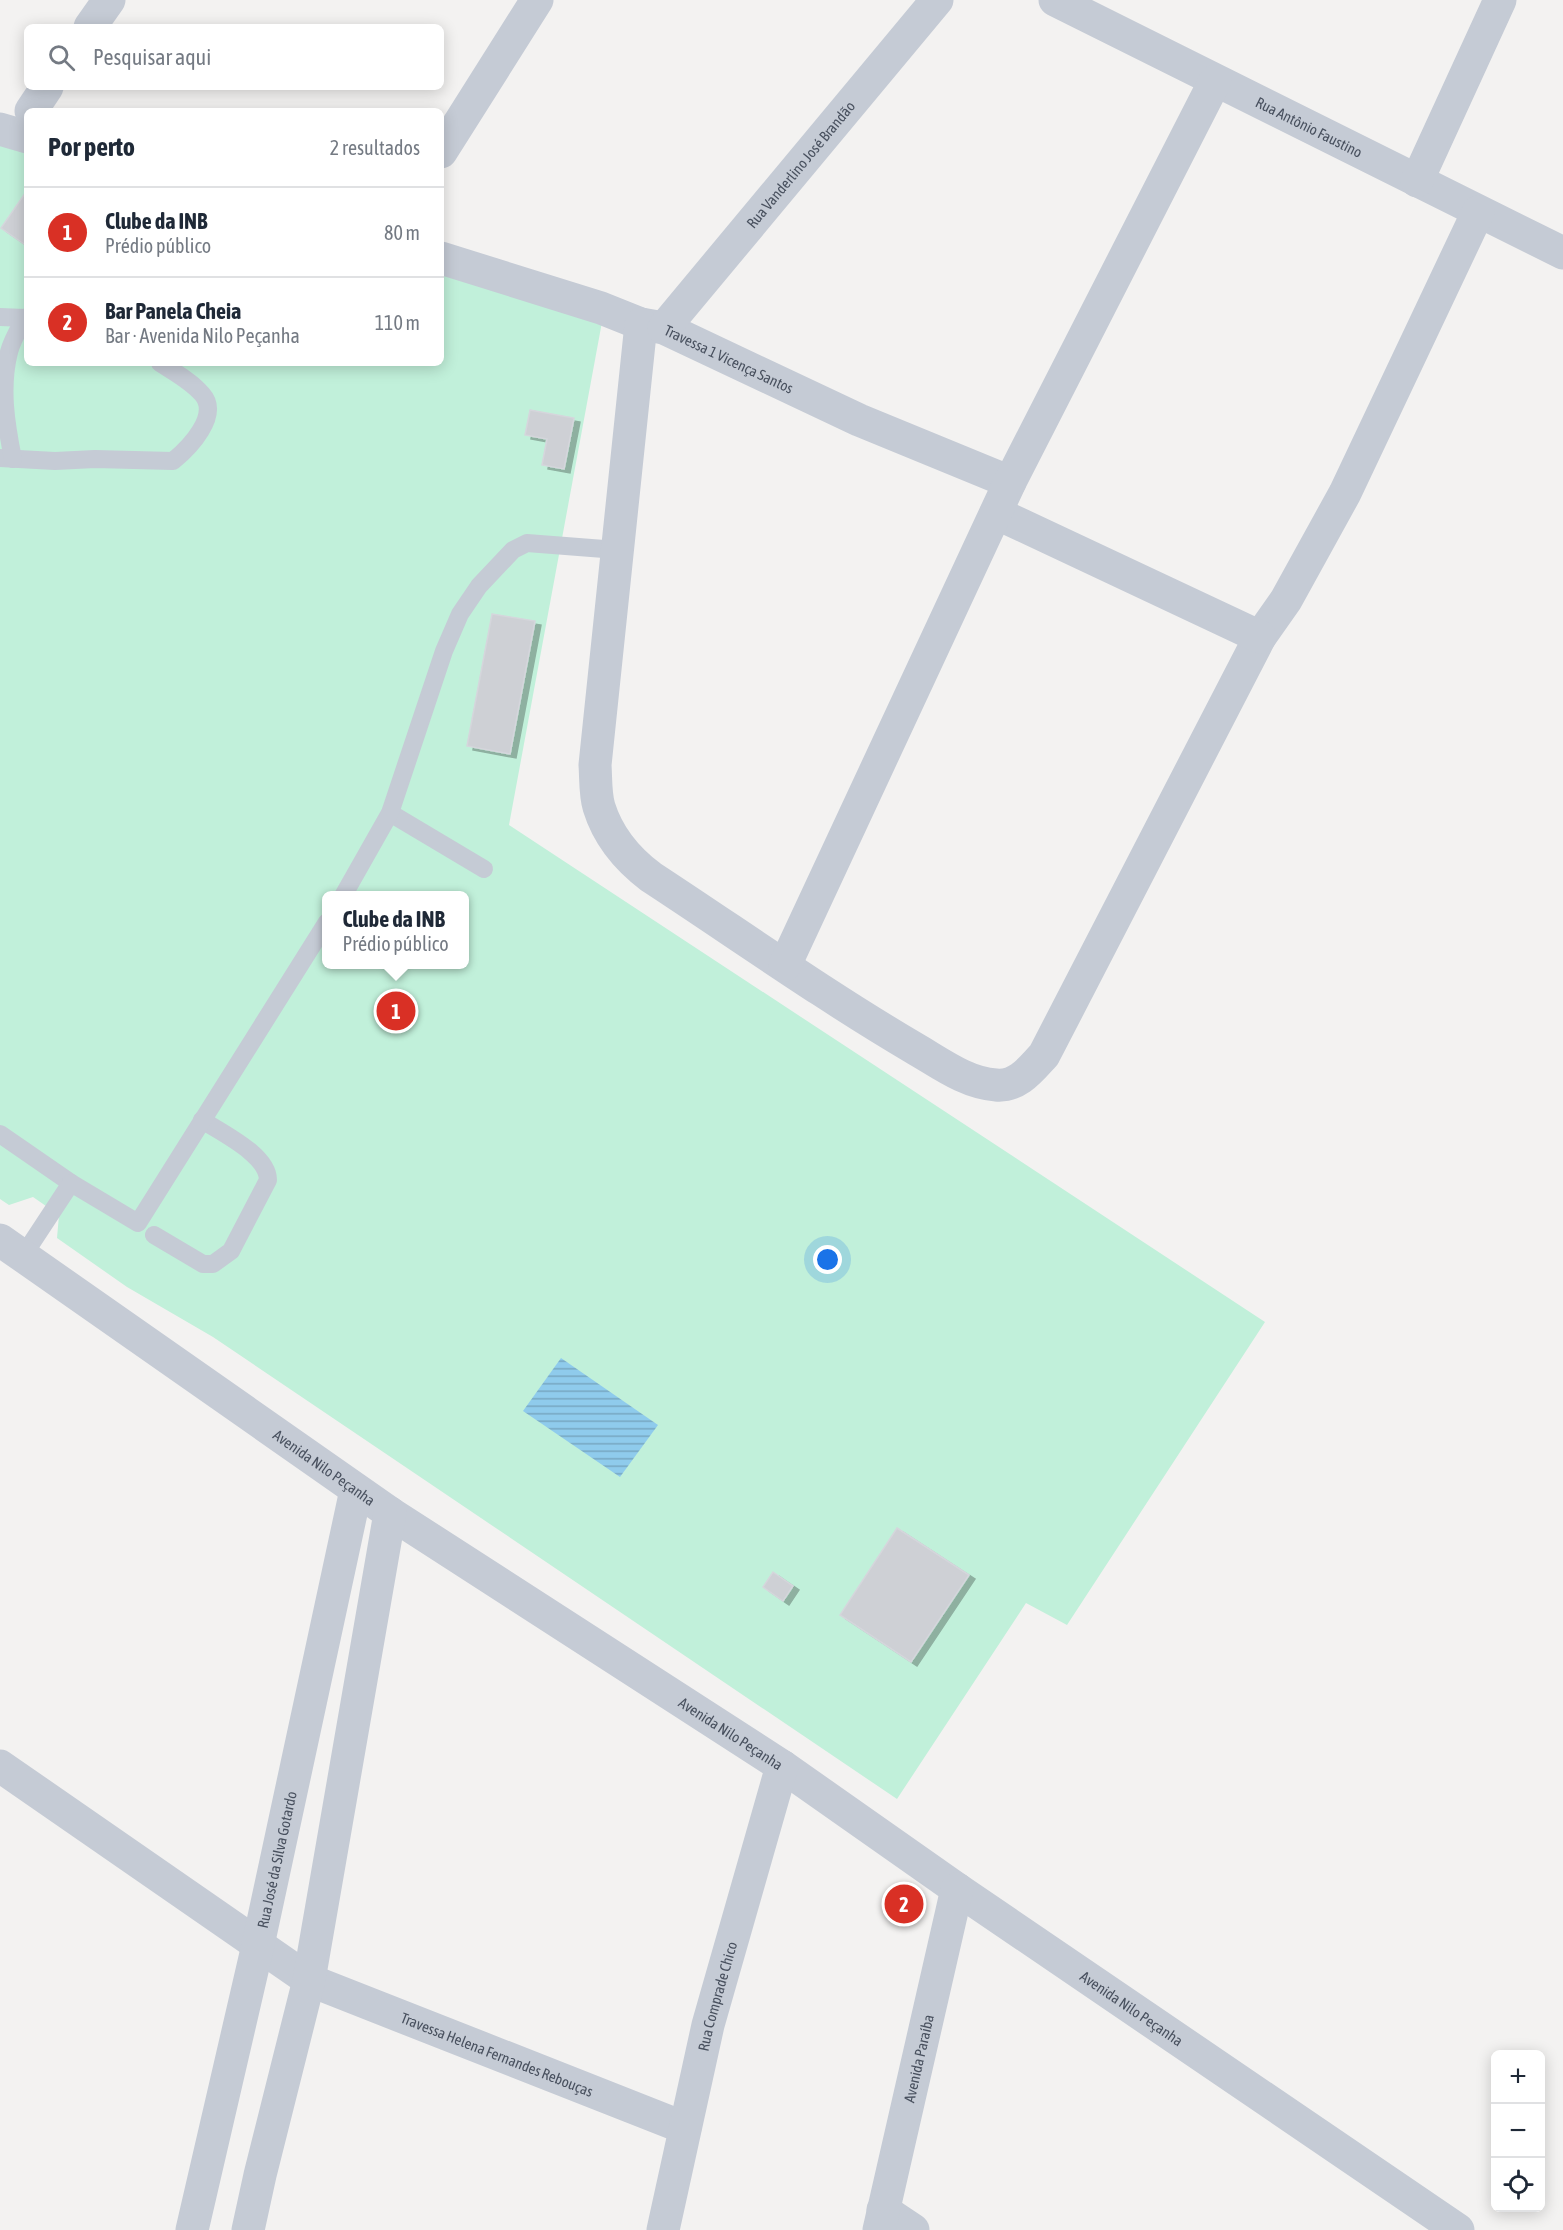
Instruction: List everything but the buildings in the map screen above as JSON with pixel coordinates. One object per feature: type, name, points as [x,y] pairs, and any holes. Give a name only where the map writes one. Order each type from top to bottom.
[{"type":"street","points":[[92,24],[109,0]]},
{"type":"street","points":[[444,147],[537,0]]},
{"type":"street","name":"Rua Vanderlino José Brandão","points":[[653,326],[937,0]]},
{"type":"street","name":"Rua Antônio Faustino","points":[[1055,0],[1563,253]]},
{"type":"street","points":[[1417,182],[1500,0]]},
{"type":"street","points":[[785,965],[1010,482],[1215,81]]},
{"type":"street","points":[[33,108],[46,90]]},
{"type":"street","points":[[653,326],[617,550],[595,765],[598,806],[609,832],[630,861],[873,1023],[972,1081],[998,1086],[1014,1083],[1029,1072],[1044,1055],[1260,637],[1286,600],[1345,492],[1478,212]]},
{"type":"street","name":"Travessa 1 Vicença Santos","points":[[444,259],[653,326],[859,420],[1010,482]]},
{"type":"street","points":[[996,513],[1260,637]]},
{"type":"street","name":"Avenida Nilo Peçanha","points":[[11,1248],[356,1490],[782,1766],[957,1889],[1458,2230]]},
{"type":"street","name":"Rua José da Silva Gotardo","points":[[192,2230],[258,1945],[356,1490]]},
{"type":"street","points":[[248,2230],[309,1980],[390,1513]]},
{"type":"street","name":"Rua Comprade Chico","points":[[663,2230],[708,2025],[782,1766]]},
{"type":"street","name":"Travessa Helena Fernandes Rebouças","points":[[0,1767],[309,1980],[685,2128]]},
{"type":"street","name":"Avenida Paraíba","points":[[881,2220],[957,1889]]},
{"type":"street","points":[[881,2220],[914,2230]]},
{"type":"lane","points":[[0,317],[24,317]]},
{"type":"lane","points":[[24,321],[9,352],[4,376],[3,398],[7,458],[173,461],[197,438],[205,420],[208,404],[204,395],[192,384],[165,366]]},
{"type":"lane","points":[[346,891],[390,813],[444,651],[460,614],[479,586],[513,550],[527,543],[617,550]]},
{"type":"lane","points":[[390,813],[484,869]]},
{"type":"lane","points":[[0,1134],[71,1183],[138,1223],[322,930]]},
{"type":"lane","points":[[154,1235],[204,1264],[213,1264],[231,1251],[268,1180],[268,1173],[260,1158],[202,1120]]},
{"type":"lane","points":[[11,1248],[71,1183]]},
{"type":"green space","points":[[0,144],[24,151],[24,366],[444,366],[444,275],[602,322],[509,825],[1265,1322],[1067,1625],[1026,1603],[897,1799],[213,1337],[127,1287],[57,1238],[59,1215],[33,1197],[9,1205],[0,1199]]},
{"type":"water","points":[[561,1358],[658,1425],[620,1477],[523,1411]]},
{"type":"place","name":"Clube da INB","points":[[396,1011]]},
{"type":"place","name":"Bar Panela Cheia","points":[[904,1904]]}]
